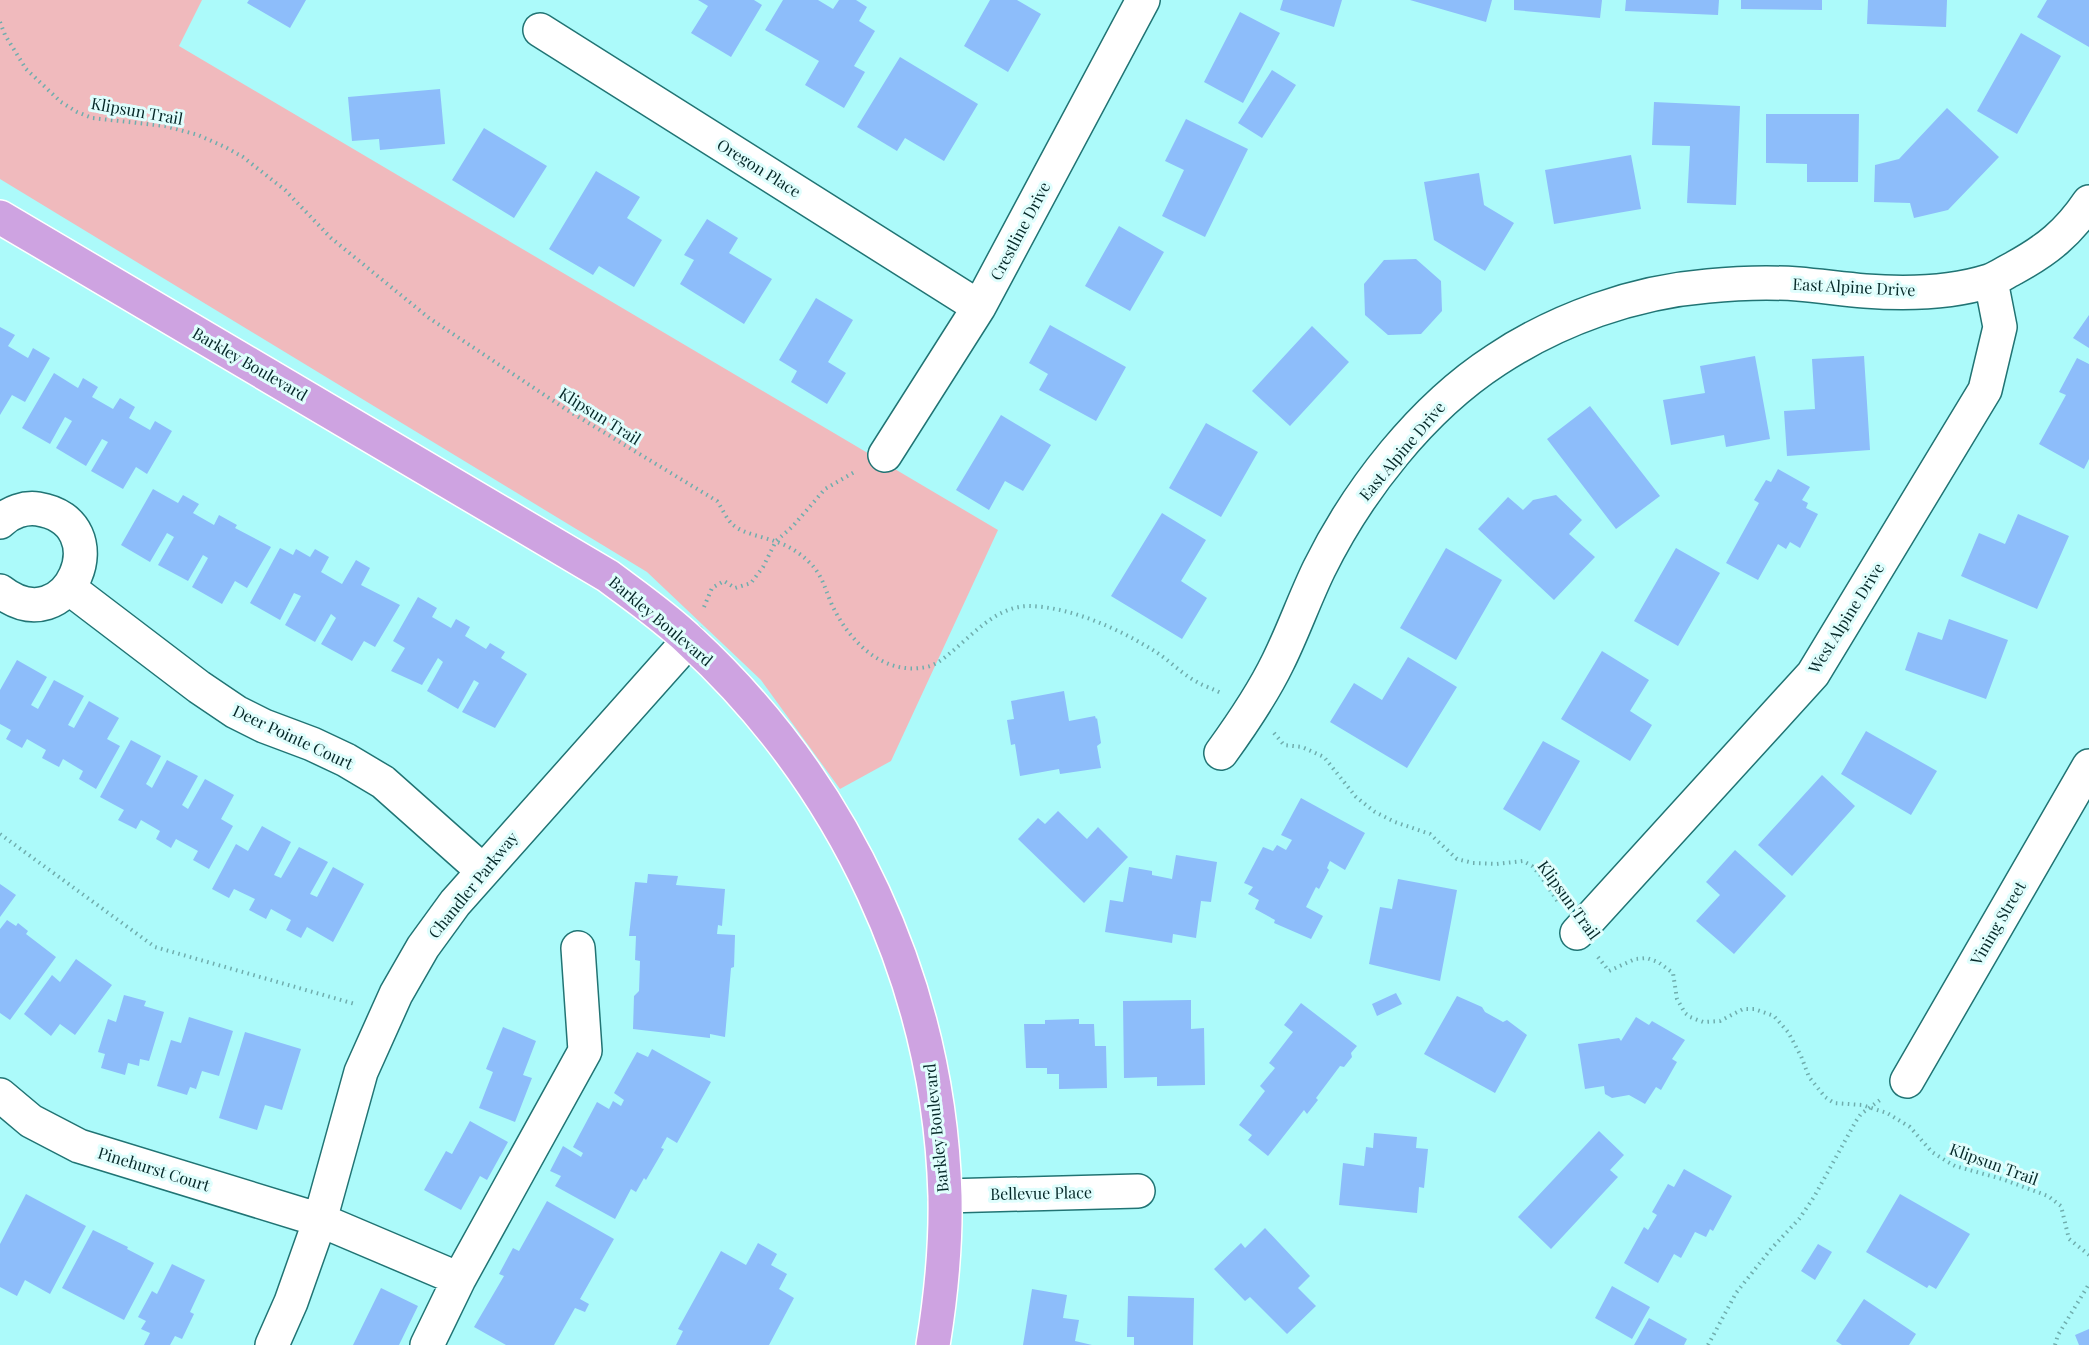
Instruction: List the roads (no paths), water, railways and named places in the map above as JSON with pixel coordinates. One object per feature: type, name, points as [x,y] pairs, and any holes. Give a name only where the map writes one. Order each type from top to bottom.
[{"type":"main road","name":"Barkley Boulevard","points":[[0,217],[608,576],[689,640],[731,681],[784,742],[830,809],[869,880],[900,955],[926,1045],[940,1128],[945,1196],[941,1289],[933,1345]]},
{"type":"street","name":"Crestline Drive","points":[[885,455],[979,307],[1143,0]]},
{"type":"street","name":"Oregon Place","points":[[540,30],[979,307]]},
{"type":"street","name":"East Alpine Drive","points":[[1221,753],[1253,708],[1278,661],[1320,568],[1358,502],[1379,473],[1425,419],[1448,397],[1492,362],[1516,347],[1568,321],[1625,301],[1654,294],[1705,286],[1756,283],[1912,292],[1955,288],[1991,280],[2042,252],[2062,236],[2089,202]]},
{"type":"street","name":"West Alpine Drive","points":[[1577,933],[1813,674],[1985,390],[2000,327],[1991,280]]},
{"type":"street","points":[[0,522],[17,510],[33,508],[48,510],[62,518],[73,529],[80,544],[81,559],[77,575],[69,588],[57,598],[42,604],[25,603],[10,598],[0,591]]},
{"type":"street","name":"Deer Pointe Court","points":[[69,588],[199,687],[236,712],[346,760],[383,782],[482,870]]},
{"type":"street","name":"Chandler Parkway","points":[[272,1345],[291,1302],[320,1220],[361,1072],[387,1012],[423,947],[482,870],[689,640]]},
{"type":"street","name":"Vining Street","points":[[1907,1081],[2089,766]]},
{"type":"street","points":[[427,1345],[459,1279],[585,1051],[578,948]]},
{"type":"street","name":"Pinehurst Court","points":[[0,1095],[31,1120],[79,1146],[320,1220],[459,1279]]},
{"type":"street","name":"Bellevue Place","points":[[945,1196],[1138,1191]]}]
